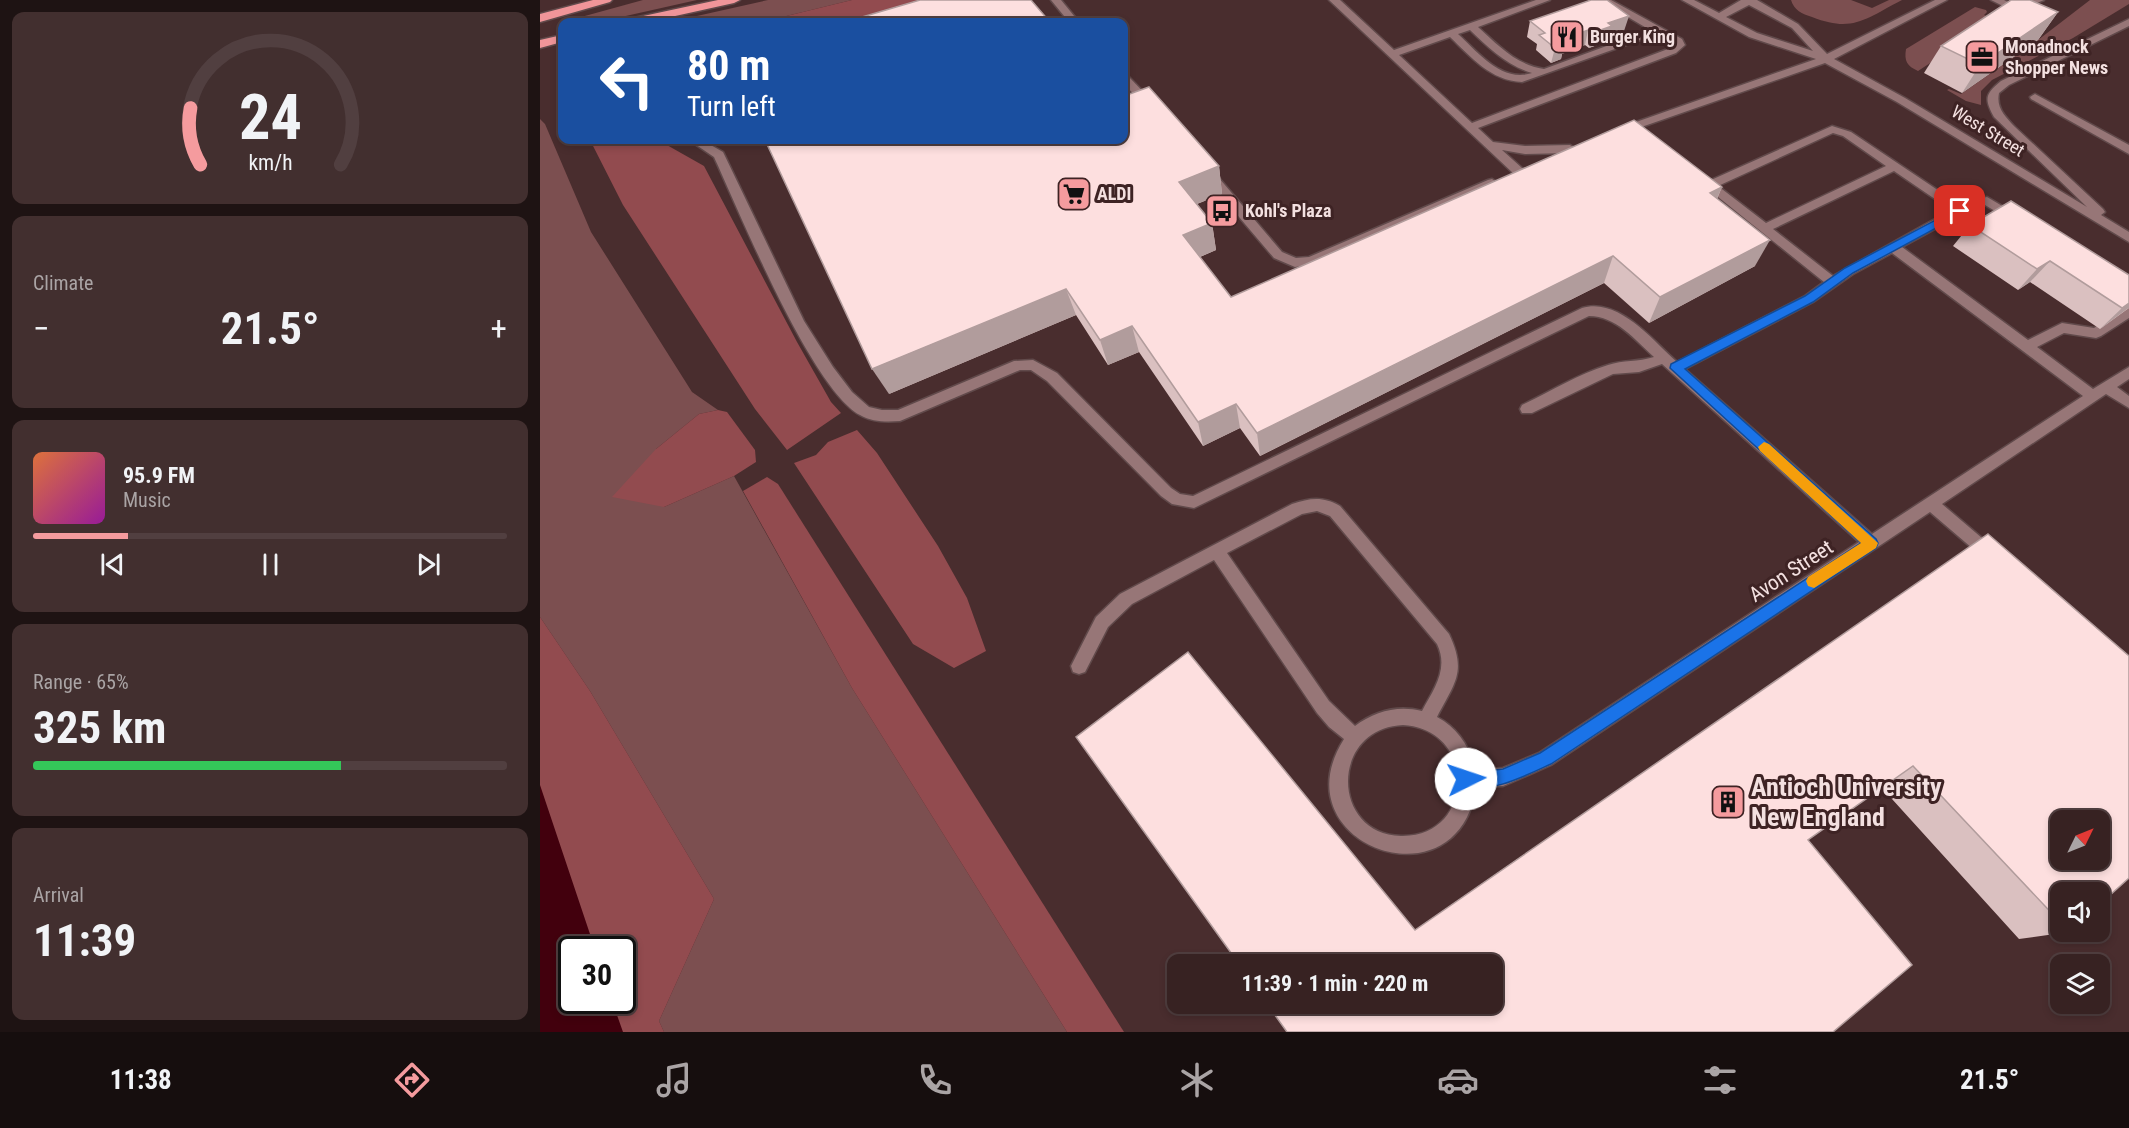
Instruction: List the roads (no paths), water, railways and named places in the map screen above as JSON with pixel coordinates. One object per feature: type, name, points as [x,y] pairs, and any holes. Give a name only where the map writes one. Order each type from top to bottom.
[{"type":"highway","points":[[540,18],[606,0]]},
{"type":"highway","points":[[652,18],[734,0]]},
{"type":"highway","points":[[540,44],[558,40]]},
{"type":"street","points":[[1056,0],[1071,18]]},
{"type":"street","points":[[1334,0],[1490,145],[1528,167]]},
{"type":"street","points":[[1393,54],[1545,0]]},
{"type":"street","points":[[1471,127],[1672,51],[1680,45],[1678,41],[1604,0]]},
{"type":"street","name":"West Street","points":[[1687,0],[1753,35],[1826,59],[1901,100],[2125,235]]},
{"type":"street","points":[[1616,132],[1639,129],[1826,59],[1942,0]]},
{"type":"street","points":[[1996,0],[2015,9],[2039,0]]},
{"type":"street","points":[[1719,17],[1749,1]]},
{"type":"street","name":"West Street","points":[[1749,1],[1795,26],[1826,59]]},
{"type":"street","points":[[2125,235],[2004,122],[1992,103],[1995,92],[2005,83],[2129,22]]},
{"type":"street","points":[[1471,26],[1516,65],[1530,71],[1545,72]]},
{"type":"street","points":[[1451,33],[1495,72],[1521,80],[1658,30]]},
{"type":"street","points":[[1128,82],[1160,117]]},
{"type":"street","points":[[2035,97],[2129,150]]},
{"type":"street","points":[[1710,184],[1832,129],[1847,134],[1960,211]]},
{"type":"street","points":[[701,144],[719,155],[798,322],[848,397],[863,410],[887,417],[900,415],[1019,365],[1033,365],[1044,369],[1166,492],[1177,500],[1194,502],[1587,312],[1603,311],[1611,314],[1670,363],[1871,543]]},
{"type":"street","points":[[1200,164],[1278,255],[1295,263],[1311,261],[1574,148],[1525,150],[1490,145]]},
{"type":"street","points":[[1765,228],[1894,166]]},
{"type":"street","points":[[1696,174],[1833,282]]},
{"type":"street","points":[[1527,409],[1610,369],[1670,363],[1809,299],[1849,271],[1979,201],[1987,201],[2022,224]]},
{"type":"street","points":[[1893,247],[2093,396]]},
{"type":"street","points":[[2027,346],[2062,328],[2096,333],[2129,312]]},
{"type":"street","name":"Avon Street","points":[[1466,779],[1503,777],[1545,759],[2129,372]]},
{"type":"street","points":[[2107,387],[2129,403]]},
{"type":"street","points":[[1079,666],[1102,622],[1115,607],[1126,599],[1297,509],[1313,503],[1324,504],[1335,511],[1443,639],[1451,660],[1450,670],[1426,722]]},
{"type":"street","points":[[1932,504],[2004,566]]},
{"type":"street","points":[[1217,551],[1323,707],[1335,721],[1354,736]]},
{"type":"street","points":[[1407,716],[1426,722],[1443,732],[1457,748],[1466,769],[1466,779],[1467,791],[1461,813],[1448,831],[1428,842],[1406,847],[1383,843],[1363,831],[1348,813],[1340,794],[1338,773],[1343,753],[1354,736],[1369,724],[1388,717],[1407,716]]},
{"type":"place","name":"Burger King","points":[[1567,37]]},
{"type":"place","name":"Monadnock Shopper News","points":[[1982,57]]},
{"type":"place","name":"ALDI","points":[[1074,194]]},
{"type":"place","name":"Kohl's Plaza","points":[[1222,211]]},
{"type":"place","name":"Antioch University New England","points":[[1728,802]]}]
